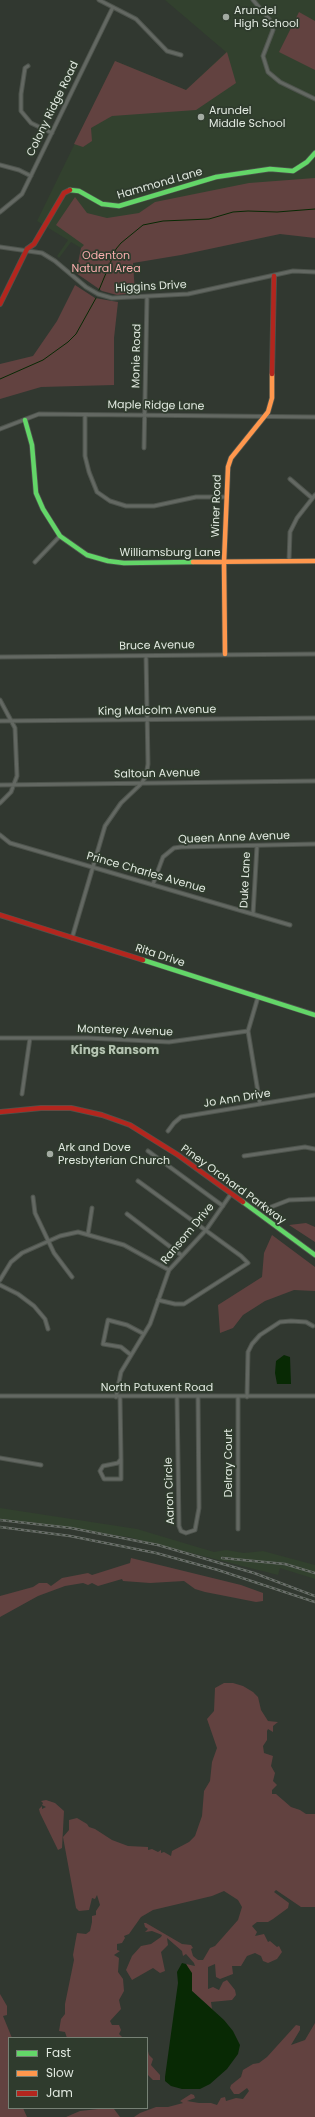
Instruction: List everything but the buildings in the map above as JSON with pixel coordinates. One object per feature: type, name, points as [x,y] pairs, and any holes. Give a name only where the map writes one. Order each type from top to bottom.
[{"type":"street","points":[[99,0],[136,19],[167,51],[181,55]]},
{"type":"street","points":[[253,0],[270,20],[273,30],[263,56],[268,72],[284,84],[315,100]]},
{"type":"street","name":"Colony Ridge Road","points":[[0,212],[22,194],[114,7]]},
{"type":"street","points":[[28,66],[25,68],[21,94],[21,111],[31,123],[52,133]]},
{"type":"street","name":"Hammond Lane","points":[[0,304],[27,250],[34,244],[64,193],[71,190],[79,191],[102,204],[119,206],[216,177],[270,169],[293,171],[307,162],[315,153]]},
{"type":"street","points":[[0,165],[19,170],[31,176]]},
{"type":"street","name":"Higgins Drive","points":[[0,247],[42,253],[55,261],[86,287],[98,294],[112,298],[200,293],[293,271],[315,272]]},
{"type":"street","name":"Winer Road","points":[[226,654],[224,562],[228,467],[231,458],[265,416],[272,398],[274,276]]},
{"type":"street","name":"Monie Road","points":[[144,448],[147,297]]},
{"type":"street","name":"Maple Ridge Lane","points":[[0,429],[39,414],[315,417]]},
{"type":"street","points":[[85,414],[85,456],[89,472],[98,492],[110,502],[126,506],[154,506],[196,497],[226,497]]},
{"type":"street","name":"Williamsburg Lane","points":[[25,420],[32,445],[36,493],[43,509],[60,536],[87,555],[108,561],[124,563],[315,561]]},
{"type":"street","points":[[290,479],[312,498]]},
{"type":"street","points":[[289,561],[290,532],[297,518],[315,495]]},
{"type":"street","points":[[35,562],[60,536]]},
{"type":"street","name":"Bruce Avenue","points":[[0,657],[315,654]]},
{"type":"street","points":[[72,938],[105,826],[112,814],[141,784],[146,776],[148,764],[148,720],[146,656]]},
{"type":"street","points":[[0,700],[12,721],[16,736],[17,776],[7,798],[0,803]]},
{"type":"street","name":"King Malcolm Avenue","points":[[0,722],[315,718]]},
{"type":"street","name":"Saltoun Avenue","points":[[0,785],[315,781]]},
{"type":"street","name":"Prince Charles Avenue","points":[[0,835],[10,842],[290,925]]},
{"type":"street","name":"Queen Anne Avenue","points":[[153,884],[163,857],[174,848],[315,844]]},
{"type":"street","name":"Duke Lane","points":[[253,914],[257,846]]},
{"type":"street","name":"Rita Drive","points":[[0,915],[315,1015]]},
{"type":"street","points":[[258,997],[248,1031],[260,1104]]},
{"type":"street","name":"Monterey Avenue","points":[[0,1038],[114,1038],[169,1042],[248,1031]]},
{"type":"street","points":[[22,1094],[30,1038]]},
{"type":"street","name":"Jo Ann Drive","points":[[168,1130],[181,1117],[315,1095]]},
{"type":"street","name":"Piney Orchard Parkway","points":[[0,1112],[41,1108],[71,1108],[117,1119],[144,1133],[315,1255]]},
{"type":"street","points":[[244,1156],[305,1147],[315,1149]]},
{"type":"street","points":[[148,1152],[223,1206]]},
{"type":"street","points":[[138,1181],[241,1256],[248,1263],[184,1304],[175,1304],[158,1300]]},
{"type":"street","name":"Ransom Drive","points":[[121,1459],[118,1463],[103,1466],[100,1471],[104,1479],[121,1479],[121,1459],[118,1380],[144,1334],[169,1270],[181,1255],[206,1230],[231,1194]]},
{"type":"street","points":[[33,1197],[34,1208],[48,1240],[58,1260],[72,1278]]},
{"type":"street","points":[[271,1207],[289,1200],[315,1199]]},
{"type":"street","points":[[88,1234],[92,1208]]},
{"type":"street","points":[[127,1214],[181,1255]]},
{"type":"street","points":[[0,1280],[16,1257],[48,1240],[71,1233],[88,1234],[124,1245],[169,1270]]},
{"type":"street","points":[[0,1285],[18,1294],[34,1306],[45,1319],[48,1329]]},
{"type":"street","points":[[131,1355],[121,1347],[102,1344],[108,1320],[127,1325],[144,1334]]},
{"type":"street","points":[[247,1397],[248,1352],[252,1344],[260,1335],[280,1322],[291,1320],[306,1322],[313,1326]]},
{"type":"street","name":"North Patuxent Road","points":[[0,1396],[315,1396]]},
{"type":"street","name":"Aaron Circle","points":[[177,1397],[179,1526],[182,1531],[186,1533],[195,1530],[199,1508],[198,1397]]},
{"type":"street","name":"Delray Court","points":[[238,1397],[238,1529]]},
{"type":"street","points":[[0,1458],[41,1465]]},
{"type":"shaded area","name":"Arundel Middle School","points":[[165,0],[315,0],[315,209],[104,229],[81,248],[71,242],[59,258],[57,256],[68,240],[37,221],[115,61],[186,90],[226,52]]},
{"type":"shaded area","points":[[284,1355],[290,1357],[291,1384],[277,1384],[275,1373],[276,1361]]},
{"type":"shaded area","points":[[0,1508],[137,1529],[214,1552],[226,1550],[244,1553],[263,1551],[315,1565],[315,1579],[280,1568],[278,1575],[128,1537],[0,1519]]},
{"type":"shaded area","points":[[182,1963],[186,1964],[192,1973],[192,1991],[224,2020],[233,2031],[240,2045],[238,2054],[227,2069],[210,2084],[200,2089],[182,2089],[171,2086],[165,2081],[178,1983],[177,1972]]},
{"type":"green space","points":[[299,12],[315,21],[315,70],[279,52]]},
{"type":"green space","points":[[227,52],[236,83],[196,110],[112,116],[91,128],[92,141],[83,147],[74,144],[115,61],[186,90]]},
{"type":"green space","points":[[315,178],[315,238],[280,234],[181,255],[133,263],[135,293],[117,295],[102,291],[76,273],[81,248],[84,245],[56,225],[75,197],[87,213],[107,218],[139,213],[155,202],[249,183]]},
{"type":"green space","name":"Odenton Natural Area","points":[[75,285],[95,298],[118,302],[114,338],[114,385],[41,387],[0,399],[0,364],[33,356],[57,321]]},
{"type":"green space","points":[[306,1223],[315,1227],[315,1242],[289,1225]]},
{"type":"green space","points":[[272,1235],[315,1267],[315,1291],[294,1290],[265,1301],[243,1315],[233,1328],[220,1333],[218,1305],[262,1277],[264,1253]]},
{"type":"green space","points":[[131,1558],[241,1585],[263,1593],[263,1601],[256,1602],[205,1592],[195,1589],[184,1581],[150,1583],[123,1581],[122,1579],[98,1586],[92,1583],[88,1585],[83,1583],[65,1586],[38,1596],[0,1617],[0,1596],[33,1587],[39,1583],[47,1583],[51,1586],[62,1578],[88,1573],[92,1575],[130,1563]]},
{"type":"green space","points":[[224,1683],[233,1683],[243,1686],[258,1697],[261,1710],[268,1721],[278,1722],[273,1726],[273,1732],[268,1729],[267,1740],[263,1746],[264,1753],[273,1756],[271,1766],[275,1773],[273,1781],[277,1785],[272,1790],[272,1794],[276,1794],[291,1807],[306,1814],[315,1814],[315,1907],[301,1907],[276,1890],[274,1892],[289,1903],[288,1908],[268,1922],[257,1922],[252,1926],[257,1932],[255,1936],[264,1934],[268,1942],[270,1941],[277,1947],[279,1946],[282,1952],[277,1959],[268,1963],[263,1961],[261,1956],[255,1953],[247,1956],[241,1966],[232,1966],[233,1974],[220,1979],[216,1977],[215,1964],[208,1967],[208,1989],[213,1987],[219,1990],[223,1982],[227,1980],[235,1990],[236,1995],[232,2000],[211,2002],[212,2009],[192,1991],[192,1977],[186,1964],[195,1966],[194,1963],[186,1954],[183,1956],[182,1951],[167,1938],[168,1945],[161,1952],[165,1971],[160,1973],[153,1968],[132,1980],[126,1970],[132,1956],[141,1946],[151,1944],[162,1935],[152,1931],[145,1932],[148,1929],[145,1927],[144,1923],[182,1944],[191,1945],[193,1948],[191,1949],[193,1956],[198,1960],[203,1960],[210,1948],[215,1946],[238,1920],[242,1907],[238,1900],[224,1891],[212,1896],[153,1910],[141,1917],[129,1934],[124,1936],[125,1938],[122,1943],[117,1944],[117,1950],[120,1951],[114,1955],[119,1958],[118,1972],[123,1979],[124,1991],[119,2000],[121,2009],[110,2021],[112,2025],[119,2025],[121,2030],[119,2034],[122,2037],[67,2037],[65,2032],[59,2031],[61,2019],[65,2014],[65,2004],[74,1960],[73,1955],[77,1933],[86,1934],[90,1931],[92,1916],[96,1915],[96,1911],[100,1905],[97,1895],[95,1899],[92,1898],[89,1910],[79,1911],[76,1908],[63,1837],[69,1830],[69,1820],[77,1818],[89,1827],[95,1829],[112,1840],[128,1846],[148,1847],[148,1850],[152,1849],[158,1852],[161,1850],[161,1853],[164,1852],[171,1856],[172,1851],[189,1842],[195,1836],[202,1816],[204,1791],[210,1781],[212,1762],[217,1748],[207,1719],[214,1711],[215,1688]]},
{"type":"green space","points":[[46,1800],[55,1803],[64,1811],[62,1848],[58,1850],[39,1809],[42,1806],[42,1809],[46,1807],[42,1805],[43,1803],[41,1801]]},
{"type":"green space","points":[[0,1994],[7,2006],[7,2015],[3,2016],[12,2037],[8,2037],[8,2109],[23,2109],[27,2117],[0,2117]]},
{"type":"green space","points":[[315,2023],[315,2117],[134,2117],[156,2107],[168,2107],[183,2103],[180,2101],[191,2094],[194,2095],[195,2098],[187,2101],[217,2105],[221,2098],[225,2097],[226,2101],[236,2098],[243,2099],[249,2091],[247,2088],[239,2094],[234,2094],[230,2088],[231,2085],[241,2077],[243,2070],[253,2064],[259,2063],[267,2057],[296,2025],[300,2026],[300,2030],[291,2045],[305,2040]]},
{"type":"green space","points":[[148,2051],[149,2055],[153,2059],[151,2065],[160,2075],[160,2080],[153,2080],[148,2075]]},
{"type":"green space","points":[[114,2109],[120,2117],[66,2117],[80,2111]]},
{"type":"waterway","points":[[99,290],[116,249],[143,225],[163,221],[209,219],[233,212],[277,212],[315,209]]},
{"type":"waterway","points":[[0,379],[43,360],[68,342],[76,334],[96,298]]},
{"type":"railway","points":[[0,1520],[71,1528],[158,1545],[254,1573],[315,1596]]},
{"type":"railway","points":[[0,1527],[70,1536],[156,1553],[218,1570],[315,1602]]},
{"type":"railway","points":[[222,1558],[285,1564],[315,1573]]},
{"type":"traffic: fast","points":[[70,190],[79,191],[102,204],[119,206],[216,177],[270,169],[293,171],[307,162],[315,153]]},
{"type":"traffic: fast","points":[[25,420],[32,445],[36,493],[43,509],[60,536],[87,555],[108,561],[124,563],[193,562]]},
{"type":"traffic: fast","points":[[143,960],[315,1015]]},
{"type":"traffic: fast","points":[[243,1202],[315,1255]]},
{"type":"traffic: slow","points":[[225,654],[224,562],[228,467],[231,458],[268,412],[272,398],[272,374]]},
{"type":"traffic: slow","points":[[193,562],[315,561]]},
{"type":"traffic: jam","points":[[0,304],[27,249],[34,244],[64,193],[70,190]]},
{"type":"traffic: jam","points":[[272,374],[274,276]]},
{"type":"traffic: jam","points":[[0,915],[143,960]]},
{"type":"traffic: jam","points":[[0,1112],[41,1108],[71,1108],[102,1115],[130,1125],[178,1155],[243,1202]]},
{"type":"place","name":"Arundel High School","points":[[226,17]]},
{"type":"place","name":"Arundel Middle School","points":[[201,117]]},
{"type":"place","name":"Ark and Dove Presbyterian Church","points":[[50,1154]]},
{"type":"district","name":"Kings Ransom","points":[[115,1051]]}]
